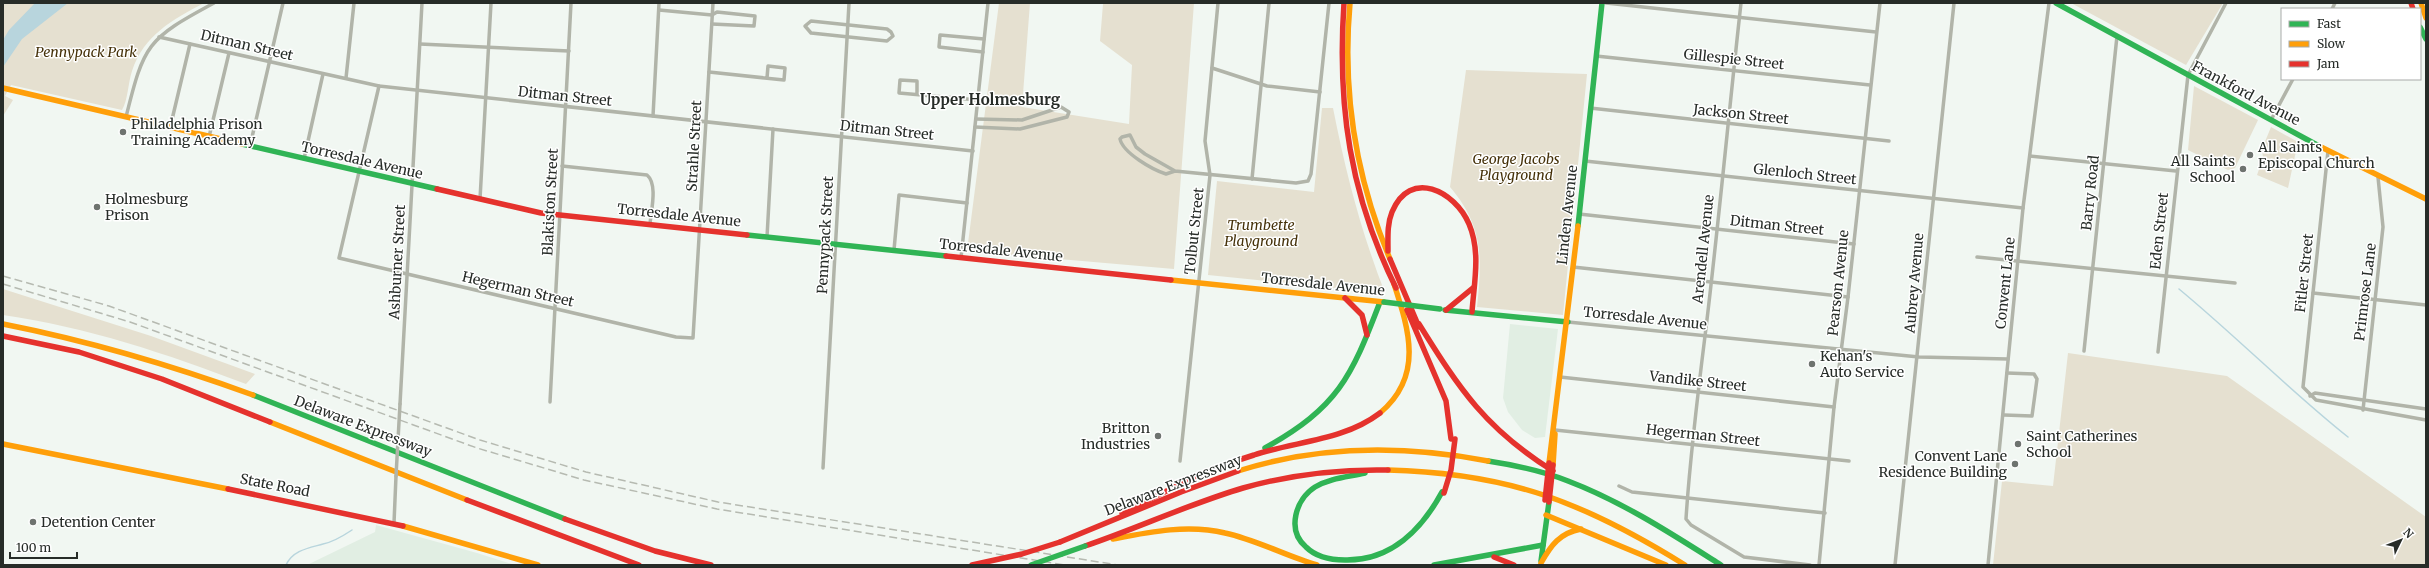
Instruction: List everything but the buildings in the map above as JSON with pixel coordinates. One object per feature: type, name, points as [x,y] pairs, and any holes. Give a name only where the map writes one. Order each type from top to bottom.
[{"type":"main road","points":[[1344,3],[1340,70],[1347,135],[1368,221],[1394,284],[1441,387],[1448,407],[1453,439]]},
{"type":"main road","points":[[1350,3],[1346,70],[1352,129],[1367,198],[1388,257],[1416,318],[1449,398],[1453,439],[1451,470],[1443,493],[1430,519],[1407,543],[1379,558],[1352,565]]},
{"type":"main road","name":"Linden Avenue","points":[[1541,564],[1560,377],[1568,322],[1602,3]]},
{"type":"main road","name":"Frankford Avenue","points":[[2056,3],[2271,120],[2378,176],[2426,199]]},
{"type":"main road","points":[[2421,3],[2426,18]]},
{"type":"main road","points":[[2421,29],[2426,39]]},
{"type":"main road","name":"Torresdale Avenue","points":[[6,89],[359,172],[533,211],[1568,322]]},
{"type":"main road","points":[[1388,257],[1388,229],[1395,204],[1402,196],[1414,189],[1435,188],[1455,201],[1469,224],[1477,260],[1472,312]]},
{"type":"main road","points":[[1253,455],[1342,434],[1362,426],[1375,418],[1395,398],[1409,367],[1410,342],[1405,317],[1394,284]]},
{"type":"main road","points":[[1443,309],[1474,287]]},
{"type":"main road","points":[[1345,298],[1362,315],[1367,335]]},
{"type":"main road","points":[[1067,539],[1163,492],[1253,455],[1301,428],[1330,403],[1350,375],[1382,302]]},
{"type":"main road","points":[[1416,318],[1453,377],[1490,423],[1522,451],[1566,480]]},
{"type":"main road","name":"Delaware Expressway","points":[[3,324],[71,337],[174,366],[593,530],[657,552],[711,565]]},
{"type":"main road","name":"Delaware Expressway","points":[[3,336],[79,352],[162,379],[587,547],[640,565]]},
{"type":"main road","name":"State Road","points":[[3,444],[394,523],[538,565]]},
{"type":"main road","name":"Delaware Expressway","points":[[972,565],[1022,554],[1060,542],[1230,474],[1288,458],[1313,454],[1374,450],[1443,452],[1503,463],[1566,480],[1625,507],[1721,565]]},
{"type":"main road","points":[[1379,470],[1321,484],[1309,492],[1301,501],[1295,521],[1301,543],[1310,552],[1321,558],[1341,562],[1369,558],[1384,553],[1408,538],[1419,527],[1430,514],[1443,493]]},
{"type":"main road","name":"Delaware Expressway","points":[[1031,565],[1224,494],[1267,483],[1317,474],[1379,470],[1445,473],[1529,490],[1564,501],[1652,544],[1685,565]]},
{"type":"main road","points":[[1546,515],[1666,565]]},
{"type":"main road","points":[[1091,544],[1170,529],[1208,530],[1239,536],[1287,556],[1317,565]]},
{"type":"main road","points":[[1541,564],[1550,546],[1560,536],[1567,532],[1582,529]]},
{"type":"main road","points":[[1434,565],[1492,556],[1542,544]]},
{"type":"main road","points":[[1492,556],[1514,565]]},
{"type":"street","points":[[126,118],[140,64],[149,48],[159,37],[214,3]]},
{"type":"street","points":[[250,146],[283,3]]},
{"type":"street","points":[[346,78],[354,3]]},
{"type":"street","name":"Ashburner Street","points":[[394,523],[422,3]]},
{"type":"street","points":[[480,199],[491,3]]},
{"type":"street","name":"Blakiston Street","points":[[550,402],[571,3]]},
{"type":"street","points":[[653,116],[659,3]]},
{"type":"street","name":"Strahle Street","points":[[693,338],[713,3]]},
{"type":"street","name":"Pennypack Street","points":[[823,468],[849,3]]},
{"type":"street","points":[[962,258],[988,3]]},
{"type":"street","name":"Tolbut Street","points":[[1180,461],[1210,175],[1205,141],[1218,3]]},
{"type":"street","points":[[1252,179],[1269,3]]},
{"type":"street","points":[[1175,171],[1166,174],[1146,166],[1123,145],[1120,139],[1126,135],[1130,135],[1136,147],[1152,160],[1175,171],[1296,183],[1308,181],[1312,174],[1329,3]]},
{"type":"street","points":[[1606,3],[1876,32]]},
{"type":"street","name":"Arendell Avenue","points":[[1741,3],[1711,282],[1697,392],[1686,498],[1686,521],[1744,558],[1810,565]]},
{"type":"street","name":"Pearson Avenue","points":[[1819,565],[1834,407],[1842,350],[1880,3]]},
{"type":"street","name":"Aubrey Avenue","points":[[1895,565],[1919,357],[1933,199],[1954,3]]},
{"type":"street","name":"Convent Lane","points":[[1988,565],[2004,415],[2008,359],[2020,261],[2023,208],[2049,3]]},
{"type":"street","name":"Eden Street","points":[[2158,352],[2176,171],[2188,75],[2226,3]]},
{"type":"street","points":[[658,10],[712,15],[717,12],[755,16],[754,26],[712,24]]},
{"type":"street","points":[[811,21],[887,29],[893,36],[887,41],[847,37],[811,33],[805,26],[811,21]]},
{"type":"street","points":[[983,52],[939,46],[940,35],[984,40]]},
{"type":"street","name":"Barry Road","points":[[2084,351],[2117,36]]},
{"type":"street","name":"Ditman Street","points":[[159,37],[379,86],[486,99],[973,151]]},
{"type":"street","points":[[170,128],[190,44]]},
{"type":"street","points":[[420,44],[569,51]]},
{"type":"street","points":[[209,137],[229,52]]},
{"type":"street","name":"Gillespie Street","points":[[1596,56],[1870,85]]},
{"type":"street","points":[[709,72],[784,80],[785,68],[768,66],[767,78]]},
{"type":"street","points":[[1212,68],[1261,84],[1320,92]]},
{"type":"street","points":[[304,159],[323,74]]},
{"type":"street","points":[[917,94],[917,81],[900,80],[899,93],[978,100]]},
{"type":"street","points":[[2271,120],[2293,80]]},
{"type":"street","points":[[359,172],[379,86]]},
{"type":"street","points":[[975,126],[1020,129],[1067,117],[1068,112],[1061,107],[1022,120],[976,119]]},
{"type":"street","name":"Jackson Street","points":[[1590,108],[1889,141]]},
{"type":"street","points":[[767,237],[773,129]]},
{"type":"street","name":"Fitler Street","points":[[2310,396],[2303,387],[2303,382],[2328,150]]},
{"type":"street","points":[[2030,156],[2176,171]]},
{"type":"street","name":"Glenloch Street","points":[[1585,161],[2023,208]]},
{"type":"street","points":[[562,166],[643,174],[650,177],[652,182],[650,224]]},
{"type":"street","name":"Hegerman Street","points":[[359,172],[339,257],[676,337],[693,338]]},
{"type":"street","name":"Primrose Lane","points":[[2363,410],[2384,225],[2378,176]]},
{"type":"street","points":[[894,250],[899,195],[967,203]]},
{"type":"street","name":"Ditman Street","points":[[1579,214],[1854,244]]},
{"type":"street","points":[[1977,257],[2165,278],[2170,276],[2235,283]]},
{"type":"street","points":[[1574,267],[1848,297]]},
{"type":"street","points":[[2313,293],[2426,305]]},
{"type":"street","name":"Torresdale Avenue","points":[[1568,322],[1919,357],[2008,359]]},
{"type":"street","points":[[2004,415],[2032,416],[2037,379],[2034,374],[2008,373]]},
{"type":"street","name":"Vandike Street","points":[[1560,377],[1834,407]]},
{"type":"street","points":[[2426,409],[2315,393],[2310,396],[2316,400],[2363,410],[2426,420]]},
{"type":"street","name":"Hegerman Street","points":[[1555,430],[1849,461]]},
{"type":"street","points":[[1619,486],[1632,492],[1825,513]]},
{"type":"shaded area","points":[[1510,324],[1558,329],[1545,437],[1535,438],[1522,430],[1508,412],[1503,398]]},
{"type":"shaded area","points":[[376,525],[515,565],[307,565],[375,532]]},
{"type":"green space","name":"Pennypack Park","points":[[3,3],[204,3],[170,22],[152,38],[144,48],[137,58],[132,71],[126,101],[122,110],[11,85],[5,96],[13,100],[3,116]]},
{"type":"green space","points":[[999,3],[1030,3],[1022,107],[1129,124],[1132,65],[1100,41],[1103,4],[1093,3],[1194,3],[1174,269],[967,251]]},
{"type":"green space","points":[[2071,3],[2223,3],[2186,65]]},
{"type":"green space","name":"George Jacobs Playground","points":[[1466,70],[1587,74],[1563,315],[1477,307],[1480,258],[1475,230],[1461,202],[1450,187]]},
{"type":"green space","points":[[2194,86],[2258,120],[2235,168],[2228,170],[2188,150]]},
{"type":"green space","name":"Trumbette Playground","points":[[1322,108],[1333,108],[1343,156],[1355,202],[1376,270],[1385,293],[1208,275],[1217,181],[1314,192]]},
{"type":"green space","points":[[2271,127],[2298,142],[2288,188],[2257,175],[2263,158],[2262,149]]},
{"type":"green space","points":[[3,289],[151,336],[255,374],[246,384],[157,352],[96,334],[34,320],[3,315]]},
{"type":"green space","points":[[2068,353],[2227,376],[2426,517],[2426,565],[1993,565],[2002,481],[2053,486]]},
{"type":"water","points":[[35,3],[68,3],[22,39],[3,67],[3,40],[9,30]]},
{"type":"waterway","points":[[2179,289],[2305,401],[2348,437]]},
{"type":"waterway","points":[[286,565],[293,556],[302,550],[327,543],[342,537],[352,530]]},
{"type":"railway","points":[[3,276],[109,306],[480,440],[586,472],[718,502],[1118,565]]},
{"type":"railway","points":[[3,284],[130,322],[477,448],[584,480],[717,509],[1065,565]]},
{"type":"traffic: fast","points":[[1578,226],[1602,3]]},
{"type":"traffic: fast","points":[[2056,3],[2319,146]]},
{"type":"traffic: fast","points":[[2421,29],[2426,39]]},
{"type":"traffic: fast","points":[[242,144],[437,189]]},
{"type":"traffic: fast","points":[[747,235],[946,256]]},
{"type":"traffic: fast","points":[[1265,448],[1310,419],[1326,404],[1339,388],[1360,351],[1380,302]]},
{"type":"traffic: fast","points":[[1384,302],[1440,309]]},
{"type":"traffic: fast","points":[[1445,310],[1568,322]]},
{"type":"traffic: fast","points":[[253,395],[565,519]]},
{"type":"traffic: fast","points":[[1488,461],[1539,471],[1588,489],[1647,519],[1721,565]]},
{"type":"traffic: fast","points":[[1365,473],[1321,484],[1308,492],[1303,499],[1296,515],[1296,532],[1300,540],[1314,553],[1329,559],[1345,560],[1362,559],[1391,549],[1415,530],[1434,506],[1442,492]]},
{"type":"traffic: fast","points":[[1541,561],[1549,502]]},
{"type":"traffic: fast","points":[[1434,565],[1543,545]]},
{"type":"traffic: fast","points":[[1031,565],[1085,546]]},
{"type":"traffic: slow","points":[[1350,3],[1348,69],[1354,133],[1368,196],[1390,259]]},
{"type":"traffic: slow","points":[[2421,3],[2426,18]]},
{"type":"traffic: slow","points":[[3,88],[242,144]]},
{"type":"traffic: slow","points":[[2319,146],[2426,199]]},
{"type":"traffic: slow","points":[[1549,463],[1578,226]]},
{"type":"traffic: slow","points":[[1171,280],[1384,302]]},
{"type":"traffic: slow","points":[[1380,413],[1394,399],[1403,384],[1408,368],[1408,335],[1400,301],[1394,284]]},
{"type":"traffic: slow","points":[[3,324],[67,338],[130,355],[253,395]]},
{"type":"traffic: slow","points":[[270,422],[467,500]]},
{"type":"traffic: slow","points":[[1553,465],[1555,434]]},
{"type":"traffic: slow","points":[[3,444],[228,489]]},
{"type":"traffic: slow","points":[[1238,471],[1269,462],[1300,456],[1362,450],[1425,452],[1488,461]]},
{"type":"traffic: slow","points":[[1388,470],[1431,472],[1471,477],[1544,495],[1613,524],[1685,565]]},
{"type":"traffic: slow","points":[[1546,515],[1666,565]]},
{"type":"traffic: slow","points":[[403,526],[538,565]]},
{"type":"traffic: slow","points":[[1541,563],[1557,541],[1567,533],[1581,529]]},
{"type":"traffic: slow","points":[[1113,539],[1169,530],[1211,530],[1237,536],[1317,565]]},
{"type":"traffic: jam","points":[[1344,3],[1342,41],[1343,78],[1345,114],[1350,149],[1357,184],[1367,219],[1396,288]]},
{"type":"traffic: jam","points":[[2411,3],[2413,8]]},
{"type":"traffic: jam","points":[[1388,251],[1389,221],[1392,212],[1400,199],[1410,191],[1421,188],[1432,189],[1443,194],[1454,202],[1462,212],[1473,235],[1476,268],[1472,312]]},
{"type":"traffic: jam","points":[[437,189],[541,213],[747,235]]},
{"type":"traffic: jam","points":[[946,256],[1171,280]]},
{"type":"traffic: jam","points":[[1390,259],[1419,327]]},
{"type":"traffic: jam","points":[[1446,310],[1474,287]]},
{"type":"traffic: jam","points":[[1345,298],[1362,315],[1367,335]]},
{"type":"traffic: jam","points":[[1407,310],[1446,401],[1451,439]]},
{"type":"traffic: jam","points":[[1419,324],[1448,369],[1476,406],[1510,440],[1553,471]]},
{"type":"traffic: jam","points":[[3,336],[79,352],[162,379],[270,422]]},
{"type":"traffic: jam","points":[[1122,513],[1187,481],[1220,467],[1270,450],[1335,435],[1366,422],[1380,413]]},
{"type":"traffic: jam","points":[[1444,493],[1451,470],[1455,439]]},
{"type":"traffic: jam","points":[[1545,500],[1549,463]]},
{"type":"traffic: jam","points":[[1549,502],[1553,465]]},
{"type":"traffic: jam","points":[[1085,546],[1203,501],[1260,483],[1296,476],[1333,472],[1388,470]]},
{"type":"traffic: jam","points":[[1060,542],[1181,492],[1238,471]]},
{"type":"traffic: jam","points":[[228,489],[403,526]]},
{"type":"traffic: jam","points":[[467,500],[639,565]]},
{"type":"traffic: jam","points":[[565,519],[655,551],[711,565]]},
{"type":"traffic: jam","points":[[972,565],[1022,554],[1060,542]]},
{"type":"traffic: jam","points":[[1494,557],[1514,565]]},
{"type":"place","name":"Philadelphia Prison Training Academy","points":[[123,132]]},
{"type":"place","name":"All Saints Episcopal Church","points":[[2250,155]]},
{"type":"place","name":"All Saints School","points":[[2243,169]]},
{"type":"place","name":"Holmesburg Prison","points":[[97,207]]},
{"type":"place","name":"Kehan's Auto Service","points":[[1812,364]]},
{"type":"place","name":"Britton Industries","points":[[1158,436]]},
{"type":"place","name":"Saint Catherines School","points":[[2018,444]]},
{"type":"place","name":"Convent Lane Residence Building","points":[[2015,464]]},
{"type":"place","name":"Detention Center","points":[[33,522]]},
{"type":"district","name":"Upper Holmesburg","points":[[990,99]]}]
